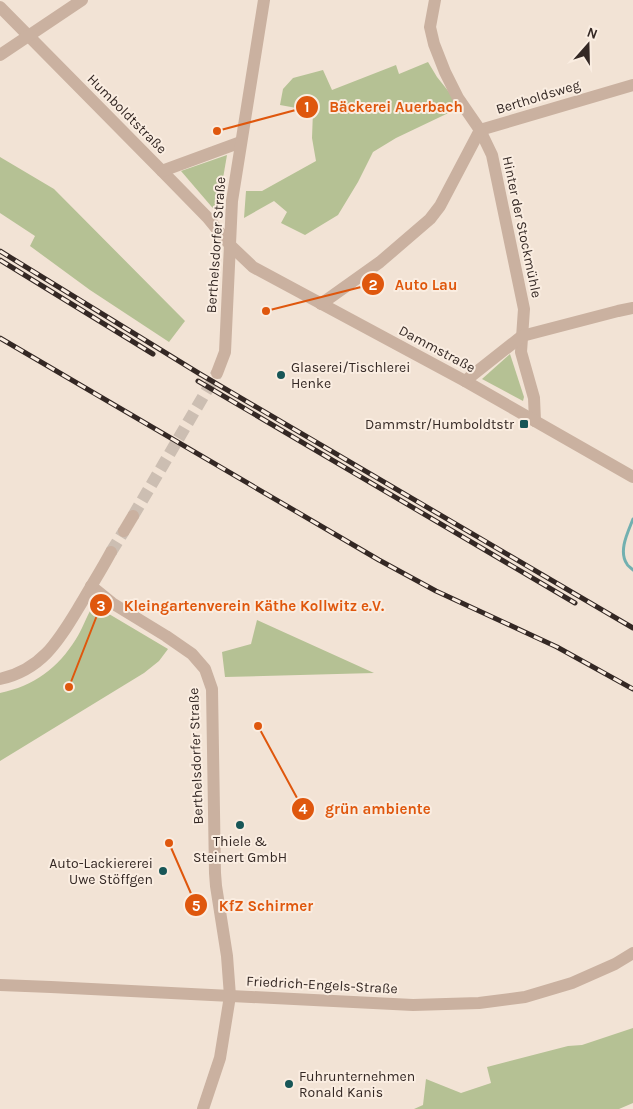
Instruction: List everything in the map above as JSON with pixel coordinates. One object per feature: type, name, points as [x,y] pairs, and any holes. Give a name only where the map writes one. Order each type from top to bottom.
[{"type":"street","points":[[0,55],[82,0]]},
{"type":"street","name":"Berthelsdorfer Straße","points":[[217,373],[225,352],[232,207],[264,0]]},
{"type":"street","name":"Hinter der Stockmühle","points":[[435,0],[430,27],[434,44],[458,98],[480,130],[492,155],[524,309],[521,352],[534,398],[535,421]]},
{"type":"street","name":"Humboldtstraße","points":[[0,6],[162,171],[230,245]]},
{"type":"street","name":"Bertholdsweg","points":[[480,130],[633,85]]},
{"type":"street","points":[[321,304],[380,262],[430,219],[440,206],[480,130]]},
{"type":"street","points":[[162,171],[242,142]]},
{"type":"street","name":"Dammstraße","points":[[230,245],[253,267],[465,381],[633,477]]},
{"type":"street","points":[[465,381],[522,336],[633,308]]},
{"type":"street","points":[[124,531],[133,516]]},
{"type":"street","points":[[0,679],[23,671],[52,649],[70,623],[112,552]]},
{"type":"street","name":"Berthelsdorfer Straße","points":[[91,586],[112,604],[192,654],[204,669],[212,689],[215,873],[227,956],[230,996],[220,1058],[203,1109]]},
{"type":"street","name":"Friedrich-Engels-Straße","points":[[0,985],[414,1004],[479,1004],[525,997],[572,983],[616,964],[633,953]]},
{"type":"green space","points":[[428,62],[437,77],[461,107],[396,138],[373,152],[338,215],[305,235],[281,223],[287,212],[274,201],[244,218],[246,191],[262,191],[316,161],[312,138],[313,111],[280,105],[283,89],[293,78],[323,70],[332,90],[396,65],[399,74]]},
{"type":"green space","points":[[227,155],[217,213],[181,171]]},
{"type":"green space","points":[[0,157],[54,189],[185,321],[169,342],[90,290],[30,246],[35,236],[0,213]]},
{"type":"green space","points":[[510,354],[524,397],[523,401],[482,379]]},
{"type":"green space","points":[[97,610],[109,614],[168,649],[159,661],[144,673],[0,761],[0,693],[24,686],[53,667],[76,639],[90,611]]},
{"type":"green space","points":[[257,620],[374,673],[225,677],[222,652],[251,644]]},
{"type":"green space","points":[[633,1028],[633,1103],[619,1109],[414,1109],[423,1105],[426,1079],[461,1093],[491,1083],[487,1067],[568,1046],[582,1045]]},
{"type":"waterway","points":[[633,519],[623,553],[627,565],[633,570]]},
{"type":"tunnel","points":[[133,516],[217,373]]},
{"type":"tunnel","points":[[111,552],[124,531]]},
{"type":"railway","points":[[0,251],[200,374],[633,628]]},
{"type":"railway","points":[[0,260],[153,354]]},
{"type":"railway","points":[[0,338],[379,560],[436,591],[557,647],[633,689]]},
{"type":"railway","points":[[198,381],[575,603]]},
{"type":"place","name":"Bäckerei Auerbach","points":[[217,131]]},
{"type":"place","name":"Auto Lau","points":[[266,311]]},
{"type":"place","name":"Glaserei/Tischlerei Henke","points":[[281,375]]},
{"type":"place","name":"Dammstr/Humboldtstr","points":[[524,424]]},
{"type":"place","name":"Kleingartenverein Käthe Kollwitz e.V.","points":[[69,687]]},
{"type":"place","name":"grün ambiente","points":[[258,726]]},
{"type":"place","name":"Thiele & Steinert GmbH","points":[[240,825]]},
{"type":"place","name":"KfZ Schirmer","points":[[169,843]]},
{"type":"place","name":"Auto-Lackiererei Uwe Stöffgen","points":[[163,871]]},
{"type":"place","name":"Fuhrunternehmen Ronald Kanis","points":[[289,1084]]}]
